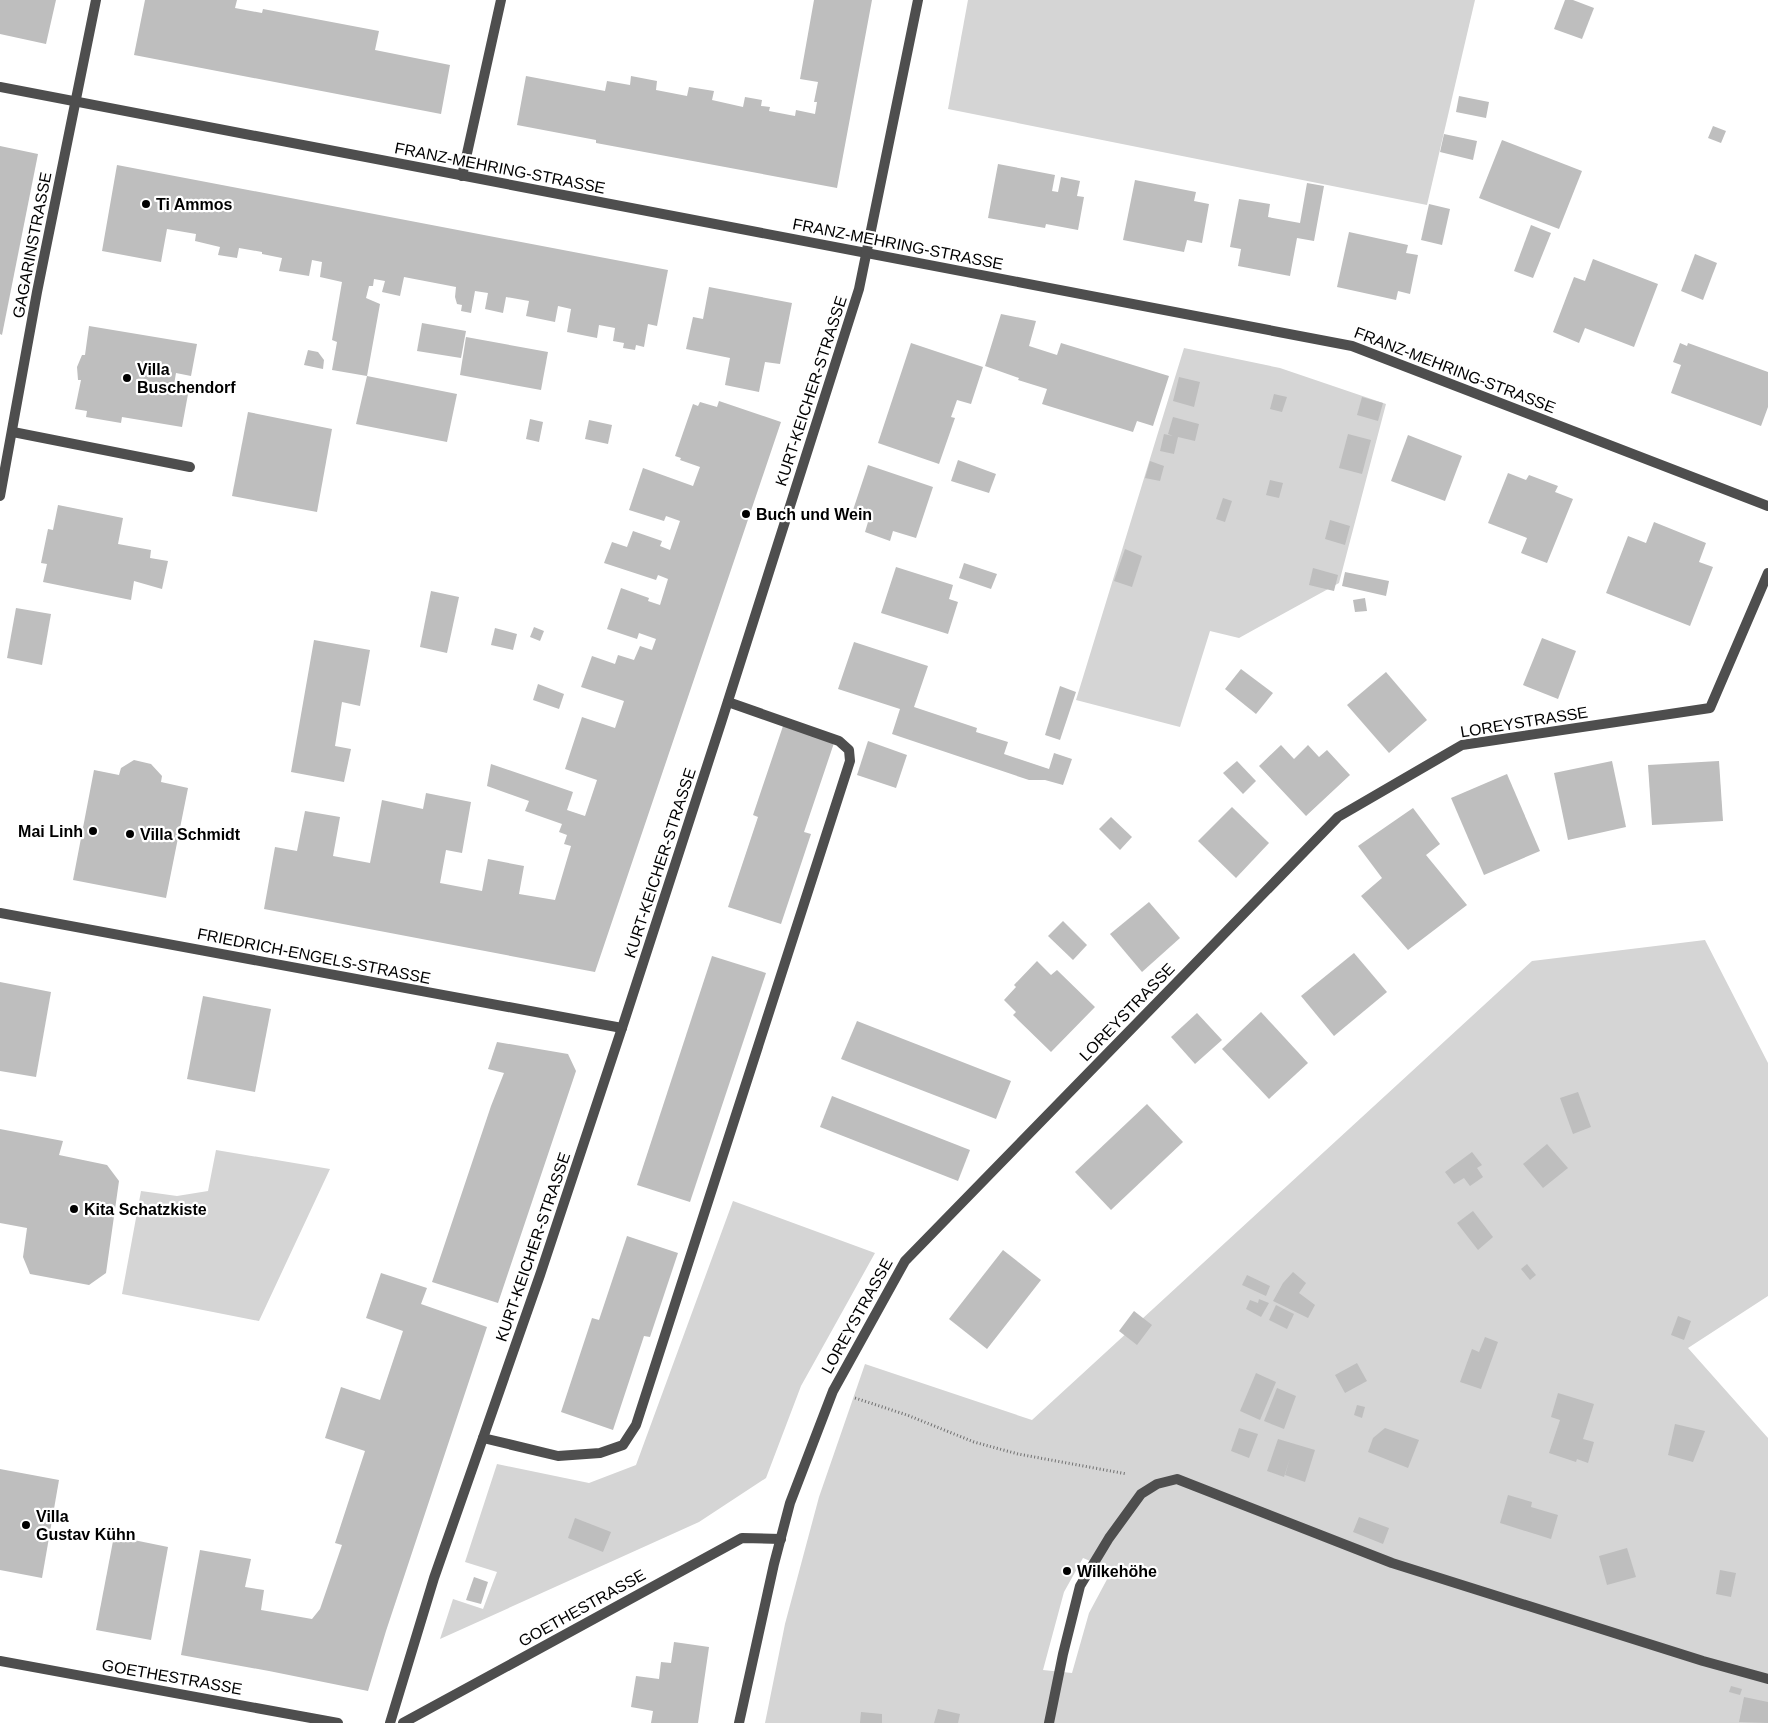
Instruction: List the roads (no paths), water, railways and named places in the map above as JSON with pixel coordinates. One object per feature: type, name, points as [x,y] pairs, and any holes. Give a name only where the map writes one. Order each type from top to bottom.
[{"type":"street","name":"GAGARINSTRASSE","points":[[0,496],[37,292],[96,0]]},
{"type":"street","points":[[462,176],[501,0]]},
{"type":"street","name":"KURT-KEICHER-STRASSE","points":[[390,1723],[434,1578],[540,1276],[622,1028],[859,289],[918,0]]},
{"type":"street","name":"FRANZ-MEHRING-STRASSE","points":[[0,87],[1352,346],[1768,506]]},
{"type":"street","points":[[13,432],[190,467]]},
{"type":"street","name":"LOREYSTRASSE","points":[[740,1723],[780,1539],[790,1503],[833,1391],[905,1261],[1338,818],[1462,745],[1710,708],[1768,573]]},
{"type":"street","points":[[484,1438],[558,1456],[600,1453],[623,1445],[636,1425],[850,761],[849,750],[839,741],[728,702]]},
{"type":"street","name":"FRIEDRICH-ENGELS-STRASSE","points":[[0,913],[622,1028]]},
{"type":"street","points":[[1049,1723],[1063,1654],[1080,1586],[1109,1538],[1141,1494],[1157,1484],[1177,1479],[1392,1563],[1703,1661],[1768,1679]]},
{"type":"street","name":"GOETHESTRASSE","points":[[403,1723],[742,1538],[780,1539]]},
{"type":"street","name":"GOETHESTRASSE","points":[[0,1661],[338,1723]]},
{"type":"place","name":"Ti Ammos","points":[[146,204]]},
{"type":"place","name":"Villa Buschendorf","points":[[127,378]]},
{"type":"place","name":"Buch und Wein","points":[[746,514]]},
{"type":"place","name":"Mai Linh","points":[[93,831]]},
{"type":"place","name":"Villa Schmidt","points":[[130,834]]},
{"type":"place","name":"Kita Schatzkiste","points":[[74,1209]]},
{"type":"place","name":"Villa Gustav Kühn","points":[[26,1525]]},
{"type":"place","name":"Wilkehöhe","points":[[1067,1571]]}]
